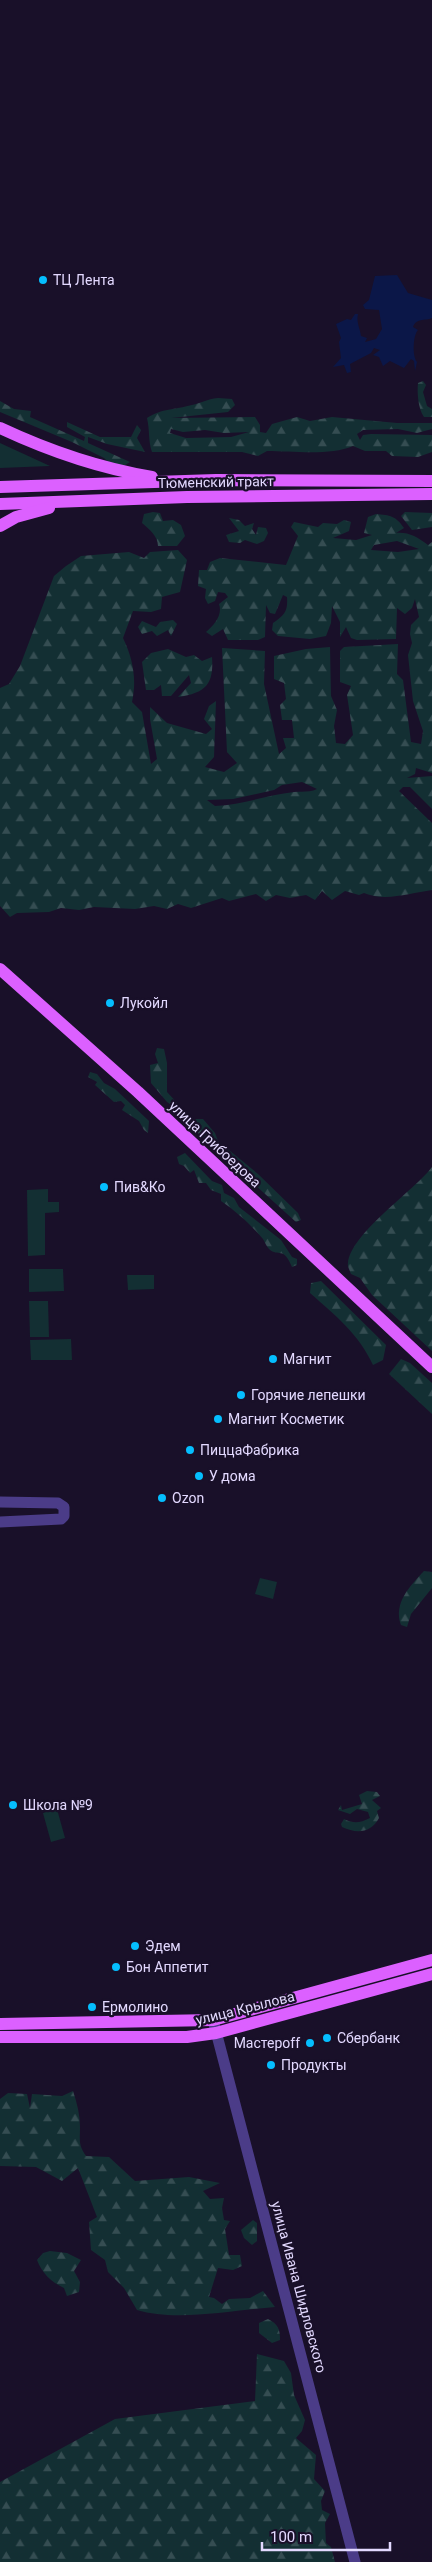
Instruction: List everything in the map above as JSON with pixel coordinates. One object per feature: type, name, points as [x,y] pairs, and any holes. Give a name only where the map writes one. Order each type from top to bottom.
[{"type":"main road","points":[[0,428],[64,456],[126,473],[159,478],[216,480]]},
{"type":"main road","name":"Тюменский тракт","points":[[0,487],[216,480],[432,481]]},
{"type":"main road","name":"Тюменский тракт","points":[[0,504],[187,497],[432,494]]},
{"type":"main road","points":[[0,526],[16,517],[35,511],[87,501]]},
{"type":"main road","name":"улица Грибоедова","points":[[0,969],[138,1092],[432,1367]]},
{"type":"main road","name":"улица Крылова","points":[[0,2024],[213,2020],[432,1960]]},
{"type":"main road","name":"улица Крылова","points":[[0,2036],[187,2037],[216,2033],[432,1974]]},
{"type":"street","points":[[0,1502],[58,1503],[64,1507],[65,1512],[61,1519],[51,1521],[0,1522]]},
{"type":"street","name":"улица Ивана Шидловского","points":[[213,2020],[355,2562]]},
{"type":"green space","points":[[423,381],[426,385],[423,392],[427,406],[432,409],[432,417],[424,417],[419,405],[418,383]]},
{"type":"green space","points":[[214,399],[232,399],[235,405],[228,412],[171,418],[255,417],[260,425],[260,432],[266,433],[272,424],[297,417],[310,421],[332,417],[397,423],[432,423],[432,429],[417,433],[398,429],[363,430],[357,434],[360,440],[363,435],[371,434],[432,435],[432,452],[418,457],[392,456],[386,451],[365,451],[353,446],[323,452],[267,451],[258,456],[242,452],[152,452],[147,418],[164,411]],"holes":[[[171,429],[183,432],[205,430],[224,433],[249,432],[231,437],[186,438],[170,433]]]},
{"type":"green space","points":[[0,401],[14,409],[31,411],[30,417],[84,441],[85,437],[67,427],[67,422],[100,437],[131,437],[137,425],[141,430],[137,438],[145,452],[107,444],[88,437],[88,443],[130,462],[125,465],[112,465],[104,458],[72,442],[0,412]]},
{"type":"green space","points":[[0,443],[50,466],[0,468]]},
{"type":"green space","points":[[405,512],[432,513],[432,527],[412,530],[401,516]]},
{"type":"green space","points":[[160,513],[163,521],[173,520],[181,525],[185,536],[177,546],[158,546],[155,536],[142,523],[144,514]]},
{"type":"green space","points":[[376,514],[392,517],[404,528],[396,533],[405,533],[413,536],[428,545],[432,542],[432,773],[416,768],[415,774],[407,778],[432,776],[432,809],[410,787],[403,787],[399,791],[432,823],[432,890],[389,897],[372,896],[364,893],[359,895],[345,891],[332,900],[322,891],[315,900],[306,895],[290,898],[276,895],[266,901],[256,894],[229,901],[222,898],[191,908],[178,904],[167,909],[154,906],[135,909],[94,907],[79,910],[61,908],[49,912],[17,913],[10,917],[0,906],[0,688],[9,684],[20,666],[54,576],[81,556],[129,552],[144,558],[150,552],[178,550],[187,560],[180,592],[162,597],[161,609],[151,612],[133,611],[123,638],[133,669],[132,702],[142,712],[151,764],[157,759],[150,719],[150,707],[167,723],[206,734],[212,729],[204,719],[209,706],[216,701],[214,757],[205,767],[224,772],[237,763],[227,752],[222,648],[265,651],[264,684],[279,754],[286,748],[283,738],[294,738],[292,720],[282,720],[280,705],[286,699],[284,683],[274,679],[274,656],[306,649],[330,647],[331,696],[337,710],[334,726],[336,743],[345,744],[353,735],[347,695],[351,686],[340,682],[340,651],[344,647],[398,644],[397,674],[403,680],[411,742],[421,744],[423,731],[413,701],[408,655],[412,643],[411,625],[419,617],[415,599],[412,608],[405,614],[397,608],[396,639],[357,640],[351,638],[346,627],[340,637],[340,622],[332,606],[331,623],[326,636],[310,639],[278,636],[272,630],[273,623],[283,615],[287,606],[287,597],[283,595],[275,614],[270,613],[266,605],[265,637],[258,640],[228,640],[223,629],[212,636],[206,632],[219,616],[219,604],[228,597],[225,593],[218,592],[215,601],[208,604],[205,598],[206,589],[198,586],[199,570],[207,570],[210,562],[220,558],[286,565],[298,536],[291,527],[294,522],[318,527],[323,523],[337,524],[344,520],[351,522],[349,531],[333,538],[356,540],[372,535],[364,533],[368,517]],"holes":[[[397,541],[419,549],[398,552],[371,550],[374,545]],[[302,782],[317,789],[284,793],[225,805],[215,806],[207,800],[233,799],[274,790],[282,785]]]},
{"type":"green space","points":[[229,518],[239,520],[245,526],[254,523],[252,529],[256,535],[258,527],[266,528],[268,533],[264,541],[257,544],[245,540],[240,543],[229,542],[226,535],[239,531]]},
{"type":"green space","points":[[173,620],[177,624],[171,636],[168,630],[157,636],[152,631],[142,634],[138,627],[142,621],[156,627],[160,622]]},
{"type":"green space","points":[[168,649],[186,657],[194,655],[202,661],[212,657],[210,680],[202,690],[178,697],[191,683],[189,675],[171,696],[162,696],[161,685],[154,690],[146,690],[142,662],[151,653]]},
{"type":"green space","points":[[157,1048],[164,1049],[167,1063],[167,1092],[192,1119],[203,1119],[215,1133],[218,1141],[258,1174],[298,1213],[301,1220],[296,1222],[188,1124],[183,1113],[167,1102],[151,1083],[150,1065],[158,1063],[155,1054]]},
{"type":"green space","points":[[90,1072],[97,1074],[104,1083],[115,1089],[149,1121],[148,1133],[139,1121],[122,1110],[125,1105],[121,1101],[114,1102],[95,1085],[97,1082],[88,1077]]},
{"type":"green space","points":[[185,1153],[212,1181],[222,1185],[224,1193],[234,1198],[239,1207],[281,1240],[292,1257],[297,1259],[297,1265],[292,1267],[286,1256],[269,1249],[263,1239],[248,1223],[221,1201],[221,1194],[211,1190],[206,1183],[199,1183],[194,1170],[190,1173],[184,1166],[179,1164],[177,1157]]},
{"type":"green space","points":[[432,1167],[432,1351],[372,1295],[360,1278],[351,1274],[348,1264],[352,1251],[371,1226]]},
{"type":"green space","points":[[48,1189],[48,1202],[59,1202],[59,1212],[45,1213],[45,1255],[28,1256],[27,1190]]},
{"type":"green space","points":[[29,1269],[63,1269],[64,1291],[29,1292]]},
{"type":"green space","points":[[127,1275],[154,1275],[154,1289],[128,1290]]},
{"type":"green space","points":[[321,1281],[386,1345],[383,1360],[373,1365],[354,1334],[310,1293],[311,1283]]},
{"type":"green space","points":[[29,1301],[48,1301],[49,1337],[30,1337]]},
{"type":"green space","points":[[71,1339],[72,1360],[31,1360],[30,1340]]},
{"type":"green space","points":[[401,1359],[410,1363],[432,1383],[432,1414],[389,1374]]},
{"type":"green space","points":[[424,1571],[432,1572],[432,1588],[411,1614],[407,1627],[401,1625],[399,1609],[401,1602],[408,1589]]},
{"type":"green space","points":[[260,1578],[277,1582],[273,1599],[255,1594]]},
{"type":"green space","points":[[367,1791],[377,1792],[380,1796],[372,1800],[381,1808],[377,1811],[379,1818],[376,1823],[363,1831],[353,1831],[342,1827],[341,1824],[344,1819],[357,1822],[370,1818],[368,1812],[357,1809],[350,1814],[338,1810],[341,1805],[342,1810],[362,1804],[359,1795]]},
{"type":"green space","points":[[57,1809],[65,1838],[51,1842],[43,1813]]},
{"type":"green space","points":[[73,2091],[77,2104],[81,2145],[86,2156],[109,2157],[135,2181],[189,2177],[220,2183],[203,2191],[210,2199],[224,2198],[222,2208],[224,2220],[230,2221],[225,2229],[229,2255],[240,2255],[242,2266],[233,2270],[218,2268],[209,2297],[222,2304],[229,2299],[250,2298],[263,2291],[275,2307],[187,2315],[169,2315],[137,2310],[124,2288],[108,2272],[105,2260],[91,2250],[89,2222],[97,2217],[78,2168],[62,2181],[36,2167],[0,2166],[0,2099],[8,2093],[27,2094],[30,2108],[32,2094],[62,2096]]},
{"type":"green space","points":[[253,2220],[257,2223],[257,2241],[252,2245],[244,2238],[241,2230]]},
{"type":"green space","points":[[50,2251],[67,2253],[81,2260],[74,2271],[80,2282],[79,2292],[67,2296],[64,2288],[44,2273],[37,2260],[43,2253]]},
{"type":"green space","points":[[268,2319],[278,2327],[280,2333],[280,2340],[272,2343],[259,2333],[259,2323]]},
{"type":"green space","points":[[257,2354],[284,2361],[291,2373],[294,2395],[305,2420],[302,2431],[296,2438],[316,2455],[314,2479],[325,2491],[321,2501],[322,2510],[330,2514],[325,2523],[326,2543],[331,2547],[335,2562],[0,2562],[0,2482],[115,2419],[255,2401]]},
{"type":"shaded area","points":[[397,275],[408,293],[432,300],[432,318],[418,321],[413,327],[418,330],[414,346],[414,355],[417,362],[415,371],[414,361],[411,359],[404,368],[390,361],[383,366],[379,357],[373,355],[380,350],[374,348],[371,353],[350,364],[351,372],[347,373],[344,365],[333,367],[341,358],[339,342],[341,338],[336,324],[347,319],[351,320],[355,314],[358,314],[361,336],[367,338],[365,342],[376,339],[382,329],[379,310],[365,309],[363,305],[369,300],[375,276]]},
{"type":"place","name":"ТЦ Лента","points":[[43,280]]},
{"type":"place","name":"Лукойл","points":[[110,1003]]},
{"type":"place","name":"Пив&Ко","points":[[104,1187]]},
{"type":"place","name":"Магнит","points":[[273,1359]]},
{"type":"place","name":"Горячие лепешки","points":[[241,1395]]},
{"type":"place","name":"Магнит Косметик","points":[[218,1419]]},
{"type":"place","name":"ПиццаФабрика","points":[[190,1450]]},
{"type":"place","name":"У дома","points":[[199,1476]]},
{"type":"place","name":"Ozon","points":[[162,1498]]},
{"type":"place","name":"Школа №9","points":[[13,1805]]},
{"type":"place","name":"Эдем","points":[[135,1946]]},
{"type":"place","name":"Бон Аппетит","points":[[116,1967]]},
{"type":"place","name":"Ермолино","points":[[92,2007]]},
{"type":"place","name":"Сбербанк","points":[[327,2038]]},
{"type":"place","name":"Мастерoff","points":[[310,2043]]},
{"type":"place","name":"Продукты","points":[[271,2065]]}]
